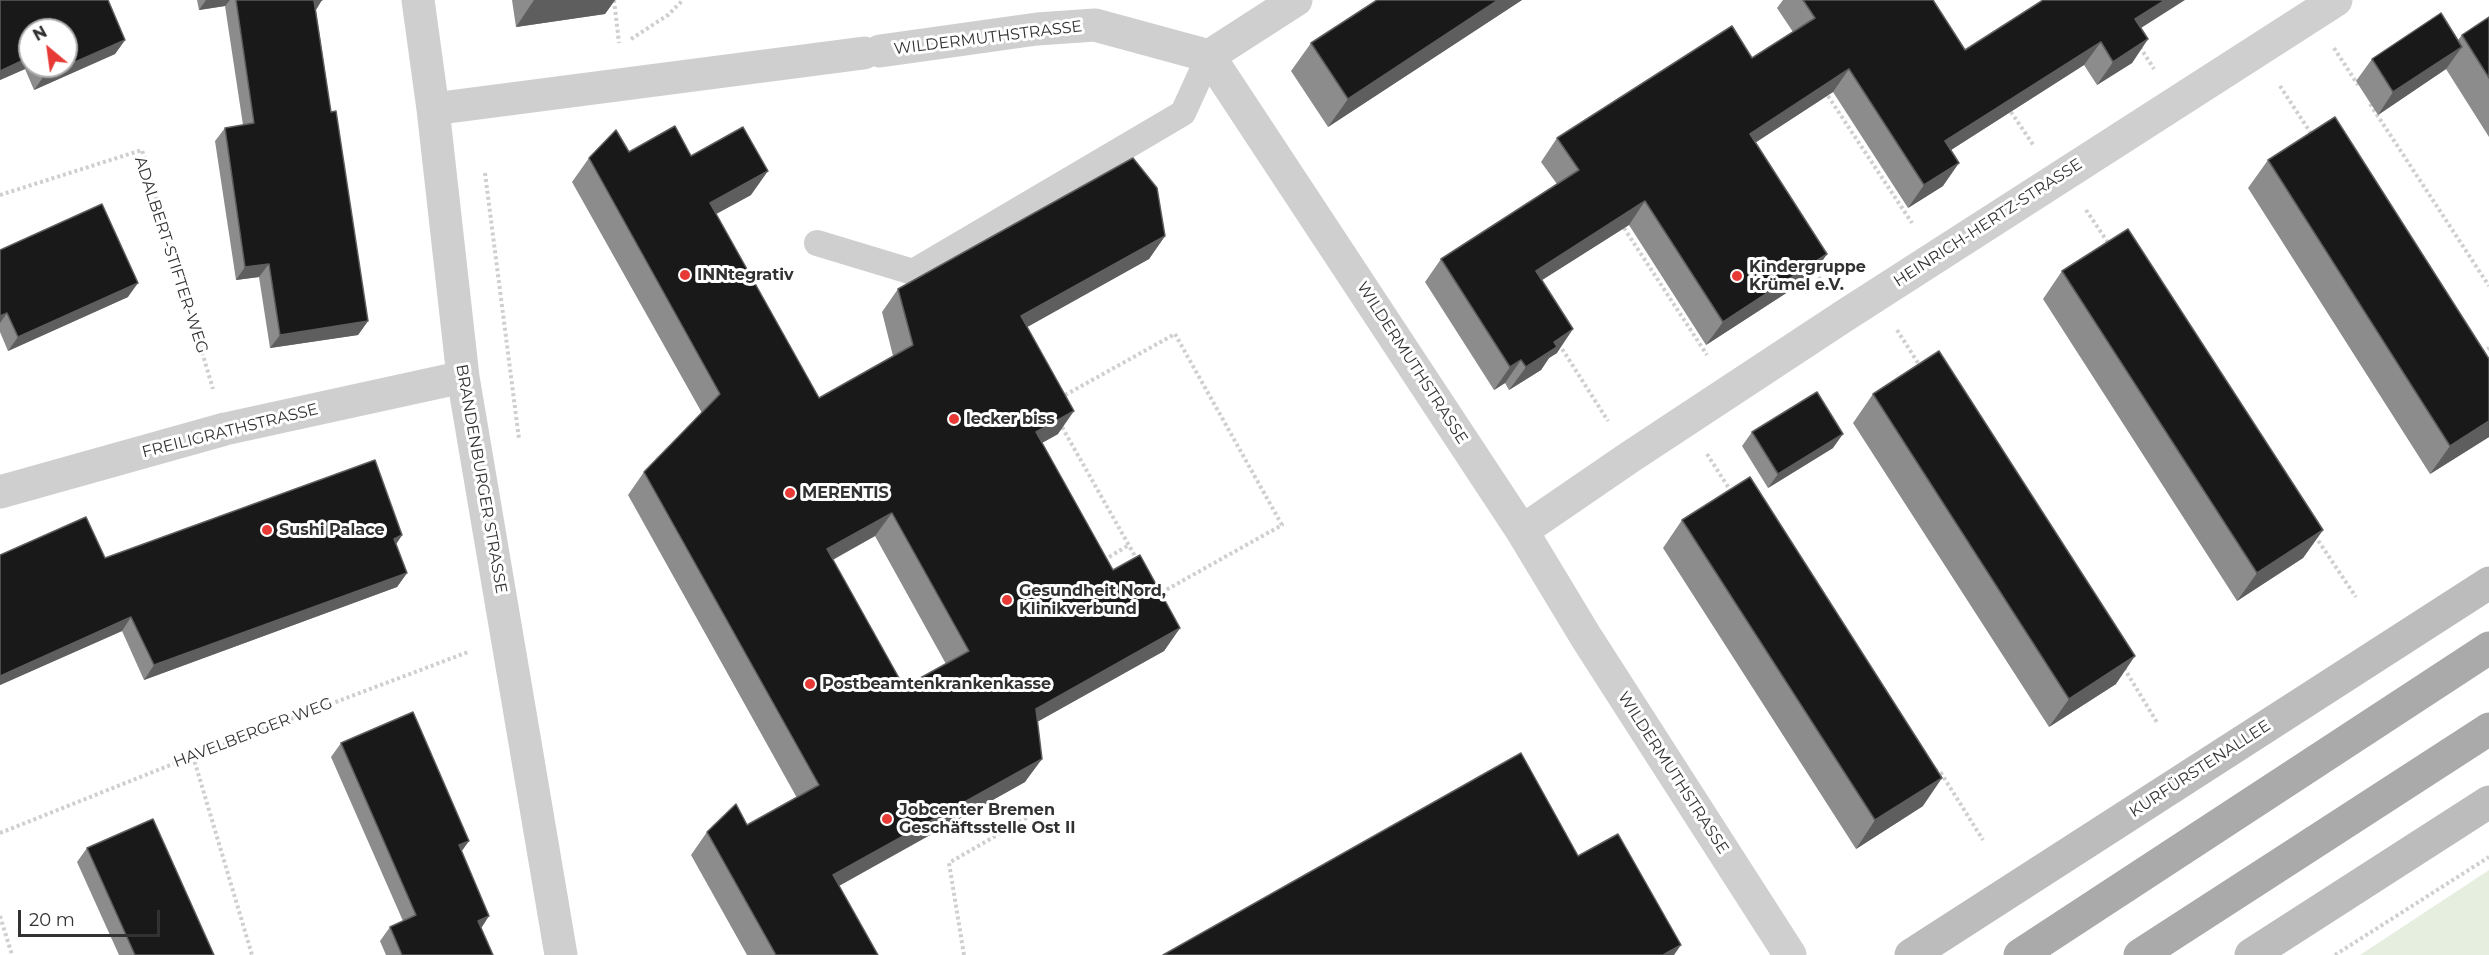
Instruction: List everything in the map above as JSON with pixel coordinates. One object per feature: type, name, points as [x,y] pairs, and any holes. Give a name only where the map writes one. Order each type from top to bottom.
[{"type":"main road","name":"KURFÜRSTENALLEE","points":[[1911,955],[2489,583]]},
{"type":"main road","points":[[2020,955],[2489,648]]},
{"type":"main road","points":[[2140,955],[2489,729]]},
{"type":"main road","points":[[2251,955],[2489,802]]},
{"type":"street","name":"BRANDENBURGER STRASSE","points":[[418,0],[433,109],[463,377],[561,955]]},
{"type":"street","points":[[1209,57],[1296,0]]},
{"type":"street","name":"HEINRICH-HERTZ-STRASSE","points":[[1522,531],[1844,316],[2324,8]]},
{"type":"street","name":"WILDERMUTHSTRASSE","points":[[433,109],[1037,29],[1095,25],[1209,57],[1522,531],[1586,637],[1790,955]]},
{"type":"street","name":"FREILIGRATHSTRASSE","points":[[0,492],[225,429],[463,377]]},
{"type":"lane","points":[[817,243],[913,272],[1183,113],[1209,57]]},
{"type":"path","points":[[620,45],[645,32],[668,15],[683,0]]},
{"type":"path","points":[[2324,8],[2360,88]]},
{"type":"path","points":[[2257,50],[2314,139]]},
{"type":"path","points":[[1828,96],[1935,258]]},
{"type":"path","points":[[2367,98],[2489,286]]},
{"type":"path","points":[[476,103],[520,449]]},
{"type":"path","name":"ADALBERT-STIFTER-WEG","points":[[0,195],[142,150],[225,429]]},
{"type":"path","points":[[2062,175],[2114,252]]},
{"type":"path","points":[[1624,228],[1731,391]]},
{"type":"path","points":[[1806,258],[1844,316]]},
{"type":"path","points":[[1875,297],[1920,367]]},
{"type":"path","points":[[1175,334],[1282,525],[1157,595],[1129,545],[1049,404],[1175,334]]},
{"type":"path","points":[[1554,335],[1630,457]]},
{"type":"path","points":[[2480,353],[2489,348]]},
{"type":"path","points":[[1686,420],[1736,499]]},
{"type":"path","points":[[2309,528],[2356,597]]},
{"type":"path","points":[[1102,561],[1129,545]]},
{"type":"path","name":"HAVELBERGER WEG","points":[[0,833],[192,756],[508,637]]},
{"type":"path","points":[[2122,664],[2158,724]]},
{"type":"path","points":[[192,756],[252,955]]},
{"type":"path","points":[[1930,768],[1941,773],[1983,840]]},
{"type":"path","points":[[964,955],[949,863],[1033,814]]},
{"type":"path","points":[[2335,955],[2489,857]]},
{"type":"path","points":[[0,916],[12,955]]},
{"type":"shaded area","points":[[2489,870],[2489,955],[2360,955]]},
{"type":"building","points":[[0,0],[108,0],[125,40],[78,61],[78,18],[18,18],[18,63],[0,71]]},
{"type":"building","points":[[236,0],[322,0],[314,1],[331,112],[336,111],[368,321],[280,335],[269,264],[245,267],[225,128],[254,123]]},
{"type":"building","points":[[1377,0],[1498,0],[1348,99],[1311,43]]},
{"type":"building","points":[[1803,0],[1933,0],[1965,50],[2043,0],[2165,0],[2135,19],[2148,39],[2113,62],[2101,42],[1945,141],[1959,163],[1924,185],[1849,69],[1750,134],[1827,254],[1723,322],[1645,201],[1536,271],[1573,329],[1554,342],[1557,347],[1526,367],[1521,360],[1510,367],[1441,259],[1579,170],[1557,138],[1732,26],[1752,58],[1815,18]]},
{"type":"building","points":[[2441,13],[2462,47],[2393,92],[2372,59]]},
{"type":"building","points":[[2489,17],[2489,78],[2462,35]]},
{"type":"building","points":[[2335,117],[2489,359],[2489,421],[2450,446],[2268,160]]},
{"type":"building","points":[[675,126],[691,156],[743,127],[768,171],[710,203],[819,398],[913,345],[898,289],[1133,158],[1157,188],[1165,236],[1021,316],[1074,411],[1036,432],[1113,570],[1140,555],[1180,628],[1036,709],[1042,759],[833,875],[878,955],[776,955],[707,832],[736,804],[747,825],[819,785],[644,472],[720,394],[589,158],[616,130],[629,152]],"holes":[[[892,513],[969,651],[904,687],[827,549]]]},
{"type":"building","points":[[102,204],[138,283],[18,337],[7,313],[0,316],[0,250]]},
{"type":"building","points":[[2128,229],[2323,530],[2257,573],[2062,271]]},
{"type":"building","points":[[1939,351],[2135,656],[2069,699],[1873,394]]},
{"type":"building","points":[[1817,392],[1843,434],[1778,474],[1752,432]]},
{"type":"building","points":[[375,460],[402,535],[394,539],[407,573],[154,665],[131,617],[0,676],[0,555],[86,517],[105,558]]},
{"type":"building","points":[[1750,477],[1942,778],[1875,820],[1682,520]]},
{"type":"building","points":[[413,712],[469,841],[459,845],[489,916],[478,921],[493,955],[402,955],[390,927],[416,915],[341,743]]},
{"type":"building","points":[[1521,753],[1578,856],[1618,834],[1681,945],[1663,955],[1163,955]]},
{"type":"building","points":[[153,819],[214,955],[135,955],[87,848]]},
{"type":"place","name":"INNtegrativ","points":[[685,275]]},
{"type":"place","name":"Kindergruppe Krümel e.V.","points":[[1737,276]]},
{"type":"place","name":"lecker biss","points":[[954,419]]},
{"type":"place","name":"MERENTIS","points":[[790,493]]},
{"type":"place","name":"Sushi Palace","points":[[267,530]]},
{"type":"place","name":"Gesundheit Nord, Klinikverbund","points":[[1007,600]]},
{"type":"place","name":"Postbeamtenkrankenkasse","points":[[810,684]]},
{"type":"place","name":"Jobcenter Bremen Geschäftsstelle Ost II","points":[[887,819]]}]
